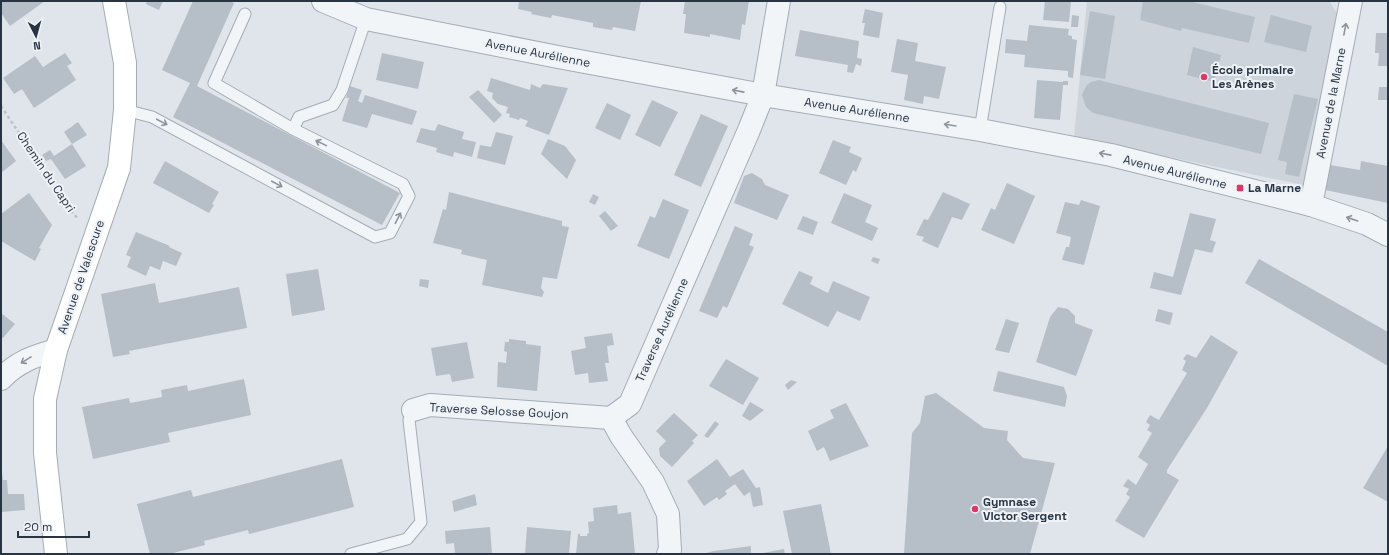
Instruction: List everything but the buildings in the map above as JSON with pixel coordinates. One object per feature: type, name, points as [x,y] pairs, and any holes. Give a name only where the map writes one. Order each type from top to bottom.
[{"type":"main road","name":"Avenue de Valescure","points":[[56,554],[45,453],[45,399],[56,350],[119,168],[126,110],[125,63],[114,1]]},
{"type":"street","name":"Avenue Aurélienne","points":[[323,1],[366,19],[558,57],[763,95],[980,130],[1111,155],[1311,205],[1367,224],[1388,235]]},
{"type":"street","name":"Traverse Aurélienne","points":[[611,418],[630,404],[763,95],[779,1]]},
{"type":"street","name":"Avenue de la Marne","points":[[1311,205],[1351,1]]},
{"type":"street","points":[[1,379],[8,371],[33,356],[56,350]]},
{"type":"street","name":"Traverse Selosse Goujon","points":[[413,410],[430,405],[611,418]]},
{"type":"street","points":[[611,418],[628,447],[653,482],[668,514],[670,550],[668,554]]},
{"type":"lane","points":[[980,130],[1000,7]]},
{"type":"lane","points":[[126,110],[158,120],[375,237],[390,233],[409,196],[403,184],[293,129],[214,83],[245,14]]},
{"type":"lane","points":[[293,129],[298,117],[333,105],[342,90],[366,19]]},
{"type":"lane","name":"Traverse Selosse Goujon","points":[[351,554],[406,539],[422,522],[409,420],[413,410]]},
{"type":"path","name":"Chemin du Capri","points":[[1,106],[74,215],[98,231]]},
{"type":"shaded area","name":"École primaire Les Arènes","points":[[1087,1],[1330,2],[1339,17],[1308,186],[1074,137]]},
{"type":"place","name":"École primaire Les Arènes","points":[[1204,77]]},
{"type":"place","name":"La Marne","points":[[1240,188]]},
{"type":"place","name":"Gymnase Victor Sergent","points":[[975,509]]}]
